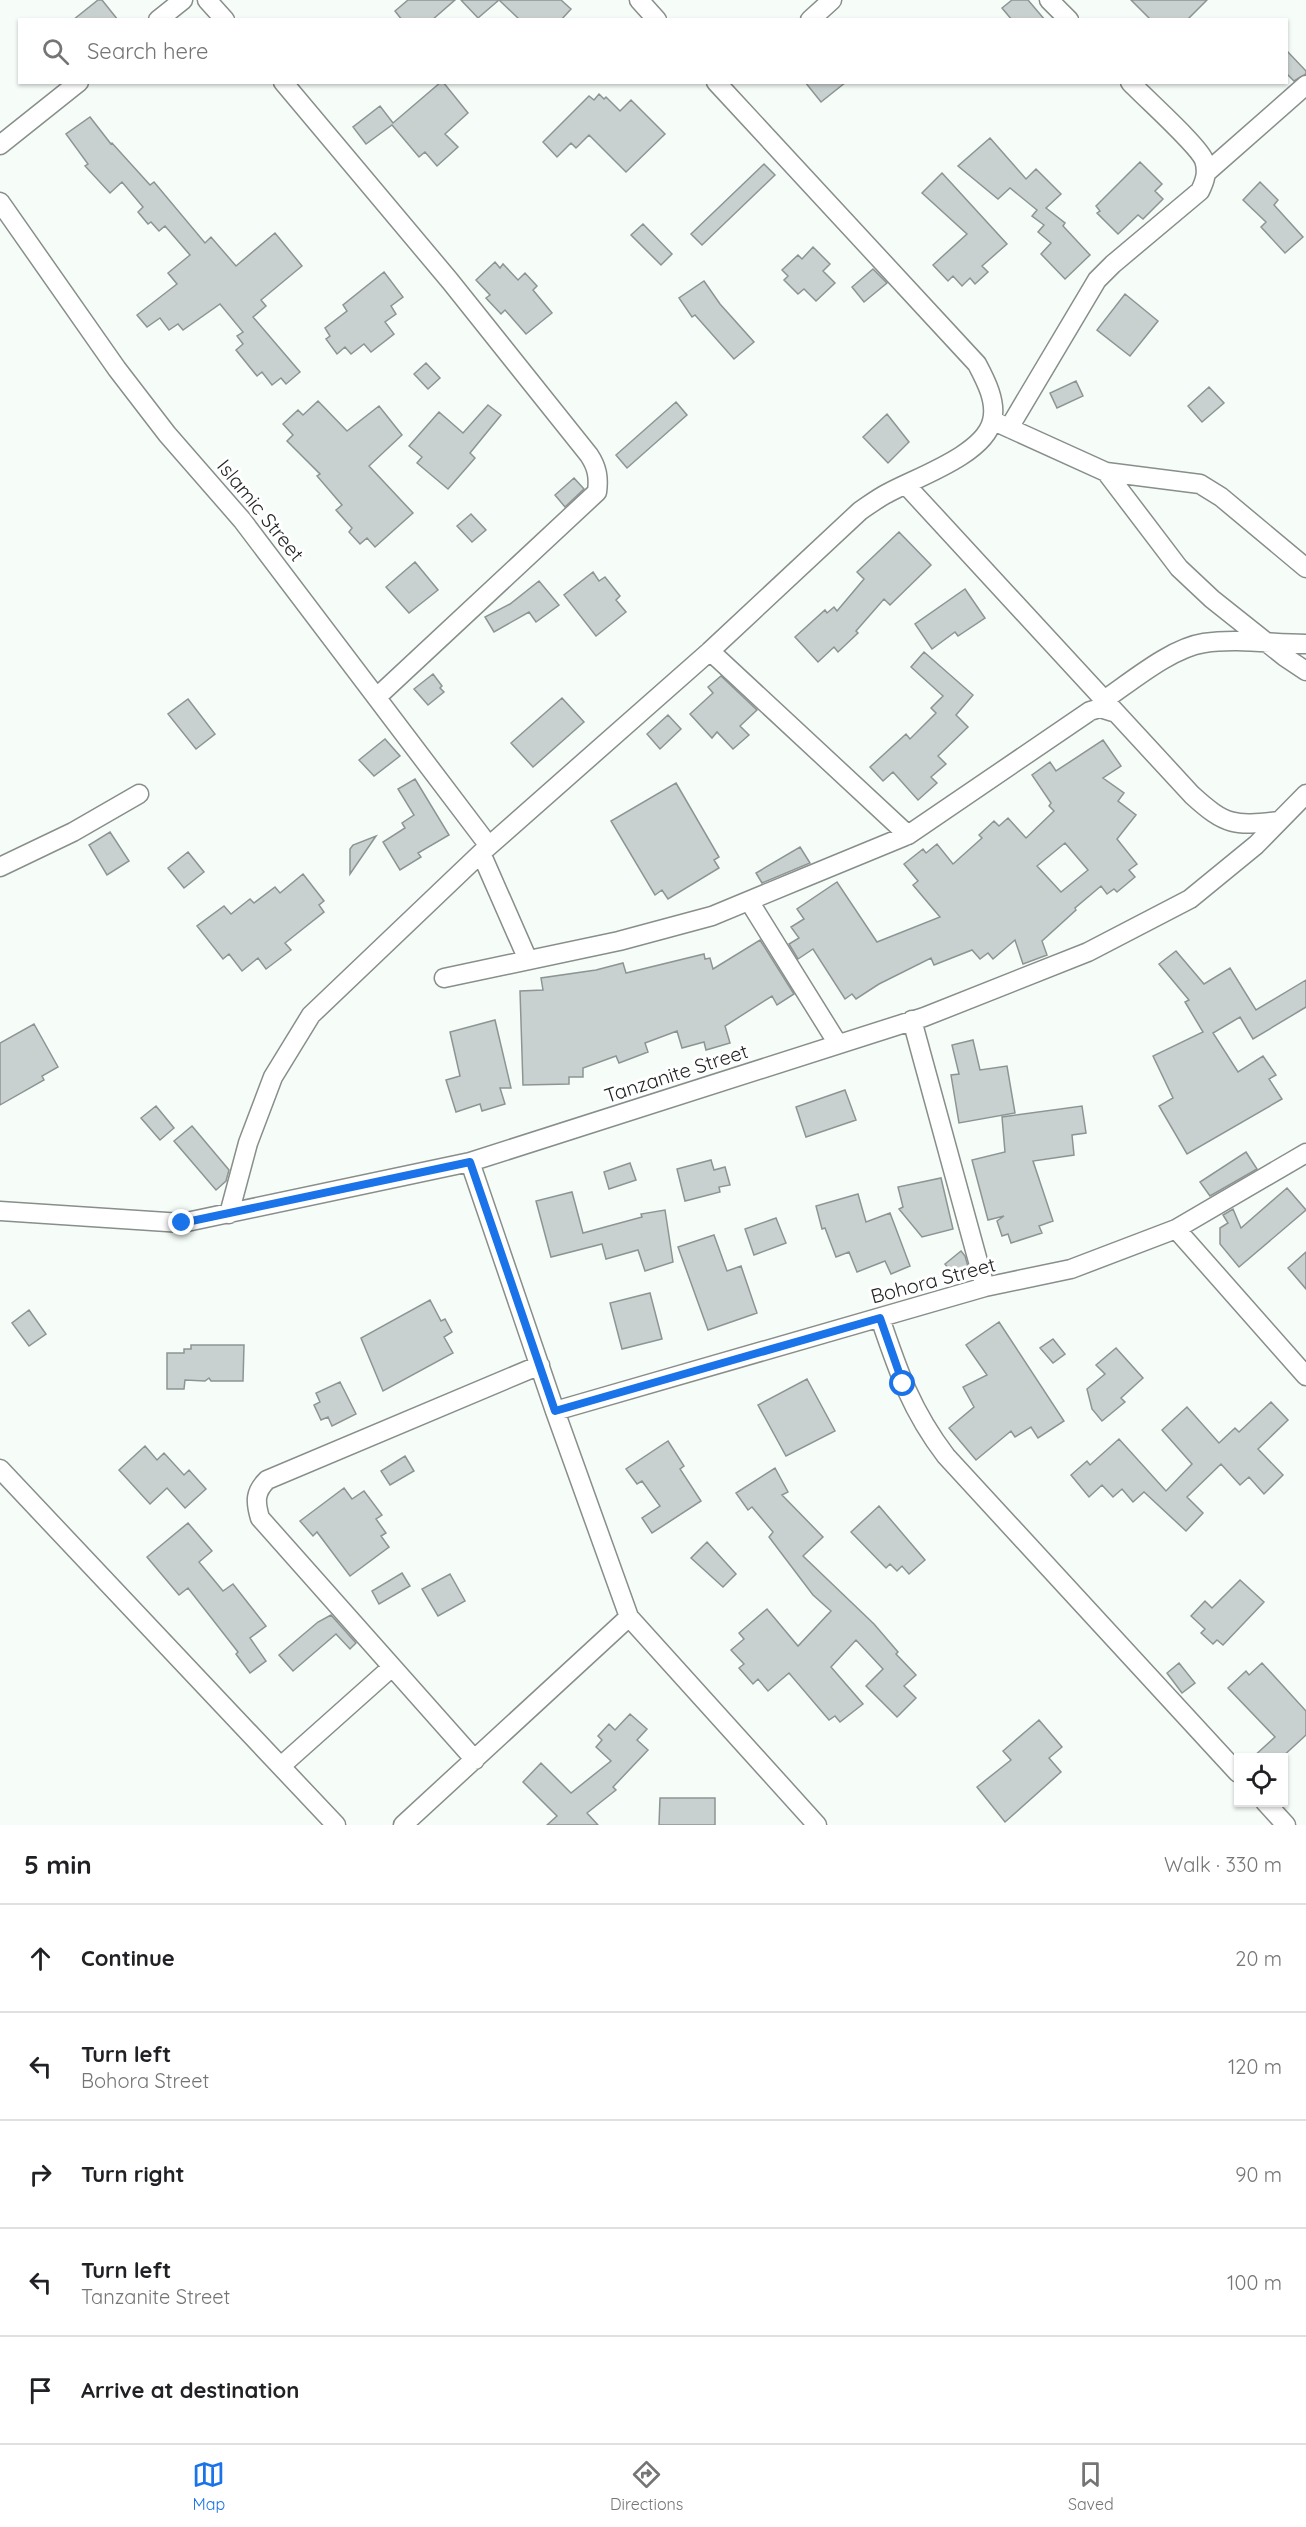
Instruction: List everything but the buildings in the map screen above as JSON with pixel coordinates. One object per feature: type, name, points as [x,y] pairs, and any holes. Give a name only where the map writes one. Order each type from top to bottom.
[{"type":"street","points":[[160,18],[183,0]]},
{"type":"street","points":[[207,0],[223,18]]},
{"type":"street","points":[[639,0],[655,18]]},
{"type":"street","points":[[812,18],[832,0]]},
{"type":"street","points":[[1049,0],[1067,18]]},
{"type":"street","points":[[0,145],[76,84]]},
{"type":"street","points":[[285,84],[507,349],[589,455],[596,466],[599,479],[597,492],[377,697]]},
{"type":"street","points":[[1132,84],[1201,154],[1206,173]]},
{"type":"street","points":[[229,1214],[248,1143],[273,1077],[311,1015],[485,849],[710,651],[860,511],[889,492],[968,451],[1000,424],[1104,272],[1200,191],[1206,173],[1306,85]]},
{"type":"street","points":[[727,86],[977,364],[1000,424],[1106,472],[1200,484],[1221,497],[1306,568]]},
{"type":"street","name":"Islamic Street","points":[[0,201],[124,378],[167,434],[242,520],[377,697],[485,849],[528,960]]},
{"type":"street","points":[[1106,472],[1179,568],[1212,599],[1306,671]]},
{"type":"street","points":[[906,485],[1192,795],[1214,815],[1240,824],[1279,821]]},
{"type":"street","points":[[444,978],[619,941],[712,916],[908,835],[1090,711],[1110,706],[1153,666],[1182,650],[1202,643],[1228,641],[1306,644]]},
{"type":"street","points":[[710,651],[908,835]]},
{"type":"street","points":[[0,867],[73,832],[139,794]]},
{"type":"street","name":"Tanzanite Street","points":[[0,1210],[182,1223],[470,1162],[912,1020],[1088,952],[1190,899],[1256,844],[1306,794]]},
{"type":"street","points":[[749,901],[838,1044]]},
{"type":"street","points":[[912,1020],[985,1287]]},
{"type":"street","name":"Bohora Street","points":[[555,1411],[985,1287],[1071,1269],[1176,1230],[1306,1153]]},
{"type":"street","points":[[470,1162],[555,1411],[629,1617],[817,1825]]},
{"type":"street","points":[[1176,1230],[1306,1376]]},
{"type":"street","points":[[880,1318],[913,1408],[946,1456],[1234,1768]]},
{"type":"street","points":[[475,1760],[260,1518],[256,1504],[257,1490],[267,1480],[540,1365]]},
{"type":"street","points":[[0,1469],[336,1825]]},
{"type":"street","points":[[403,1825],[629,1617]]},
{"type":"street","points":[[281,1766],[392,1667]]},
{"type":"street","points":[[1269,1807],[1286,1825]]},
{"type":"route","points":[[182,1223],[470,1162],[555,1411],[880,1318],[903,1384]]}]
